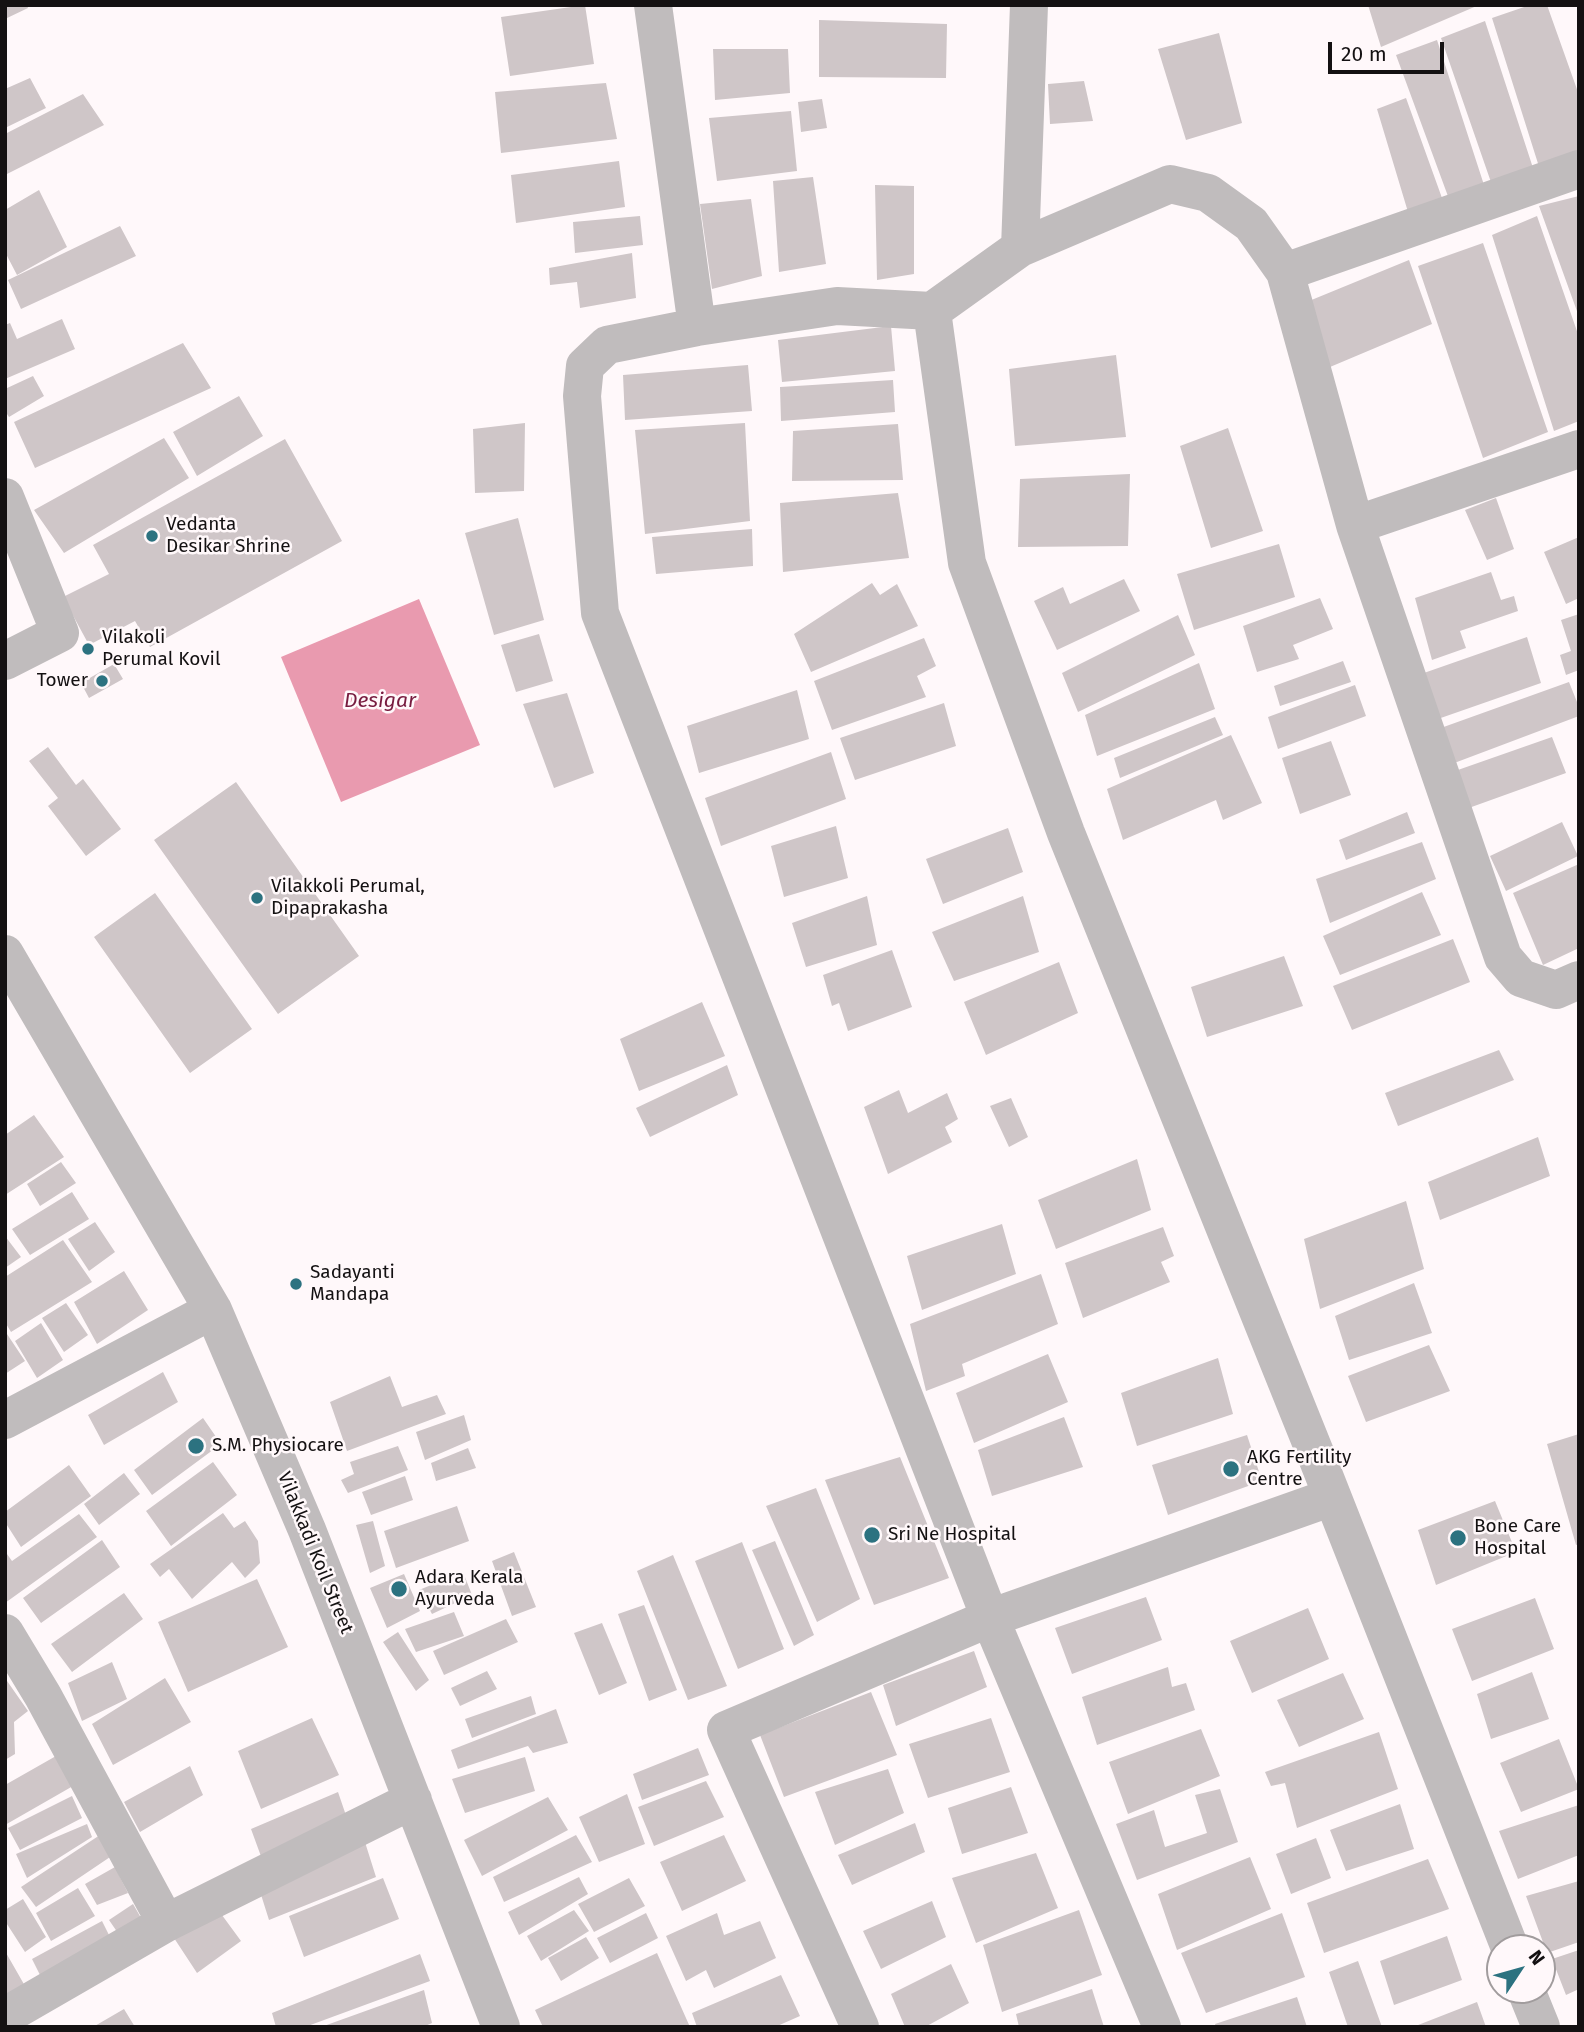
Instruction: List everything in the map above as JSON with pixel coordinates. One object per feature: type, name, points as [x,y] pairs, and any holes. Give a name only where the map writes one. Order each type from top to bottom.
[{"type":"street","points":[[653,5],[697,327]]},
{"type":"street","points":[[1020,248],[1029,5]]},
{"type":"street","points":[[1285,272],[1579,169]]},
{"type":"street","points":[[1162,2027],[990,1618],[600,613],[582,396],[584,366],[607,345],[697,327],[836,306],[932,311],[1020,248],[1170,184],[1208,193],[1251,223],[1285,272],[1355,525],[1503,957],[1521,978],[1556,990],[1579,980]]},
{"type":"street","points":[[932,311],[967,563],[1066,833],[1504,1934]]},
{"type":"street","points":[[1355,525],[1579,449]]},
{"type":"street","points":[[5,497],[60,633],[5,661]]},
{"type":"street","name":"Vilakkadi Koil Street","points":[[5,954],[213,1310],[307,1530],[501,2027]]},
{"type":"street","points":[[5,1420],[213,1310]]},
{"type":"street","points":[[860,2027],[726,1730],[990,1618],[1332,1497]]},
{"type":"street","points":[[5,1633],[43,1696],[166,1923]]},
{"type":"street","points":[[5,2016],[166,1923],[413,1800]]},
{"type":"street","points":[[1532,2004],[1541,2027]]},
{"type":"water","name":"Desigar","points":[[419,599],[480,745],[341,802],[281,657]]},
{"type":"building","points":[[5,5],[27,5],[28,8],[5,19]]},
{"type":"building","points":[[585,5],[594,64],[510,76],[501,17]]},
{"type":"building","points":[[1368,5],[1479,5],[1381,47]]},
{"type":"building","points":[[1530,5],[1547,5],[1579,95],[1579,158],[1541,173],[1492,18]]},
{"type":"building","points":[[819,20],[947,24],[946,78],[819,77]]},
{"type":"building","points":[[1485,21],[1534,171],[1493,188],[1441,38]]},
{"type":"building","points":[[1219,33],[1242,123],[1186,140],[1158,49]]},
{"type":"building","points":[[1437,40],[1484,185],[1449,199],[1396,55]]},
{"type":"building","points":[[713,49],[788,49],[790,93],[715,100]]},
{"type":"building","points":[[30,78],[46,108],[5,128],[5,89]]},
{"type":"building","points":[[1084,81],[1093,121],[1050,124],[1048,84]]},
{"type":"building","points":[[606,83],[617,139],[501,153],[495,92]]},
{"type":"building","points":[[83,94],[104,125],[5,175],[5,134]]},
{"type":"building","points":[[1406,98],[1442,198],[1408,212],[1377,109]]},
{"type":"building","points":[[822,99],[827,128],[801,132],[798,102]]},
{"type":"building","points":[[791,111],[797,171],[717,181],[709,118]]},
{"type":"building","points":[[619,161],[625,207],[516,223],[511,175]]},
{"type":"building","points":[[813,177],[826,264],[779,272],[773,181]]},
{"type":"building","points":[[875,185],[914,186],[914,274],[877,280]]},
{"type":"building","points":[[39,190],[67,247],[17,275],[5,252],[5,210]]},
{"type":"building","points":[[1579,196],[1579,314],[1578,314],[1539,206]]},
{"type":"building","points":[[751,199],[762,276],[712,289],[700,204]]},
{"type":"building","points":[[640,216],[643,245],[575,253],[573,222]]},
{"type":"building","points":[[1537,216],[1579,337],[1579,421],[1554,431],[1492,235]]},
{"type":"building","points":[[120,226],[136,256],[21,309],[8,280]]},
{"type":"building","points":[[1483,243],[1548,432],[1483,458],[1418,266]]},
{"type":"building","points":[[632,253],[636,298],[580,308],[577,282],[550,285],[549,268]]},
{"type":"building","points":[[1409,260],[1432,324],[1330,367],[1309,301]]},
{"type":"building","points":[[62,319],[75,349],[5,379],[5,325],[10,323],[17,339]]},
{"type":"building","points":[[891,326],[895,371],[782,382],[778,340]]},
{"type":"building","points":[[183,343],[211,388],[35,468],[14,422]]},
{"type":"building","points":[[1116,355],[1126,437],[1015,446],[1009,369]]},
{"type":"building","points":[[748,365],[752,411],[625,420],[623,375]]},
{"type":"building","points":[[33,376],[44,396],[9,417],[5,411],[5,389]]},
{"type":"building","points":[[893,380],[895,412],[781,421],[780,387]]},
{"type":"building","points":[[239,396],[263,436],[197,476],[173,432]]},
{"type":"building","points":[[525,423],[524,491],[475,493],[473,429]]},
{"type":"building","points":[[745,423],[750,521],[645,534],[635,430]]},
{"type":"building","points":[[898,424],[903,480],[792,481],[793,431]]},
{"type":"building","points":[[1228,428],[1263,531],[1211,548],[1180,446]]},
{"type":"building","points":[[164,438],[189,478],[64,553],[34,510]]},
{"type":"building","points":[[285,439],[342,541],[150,647],[135,621],[89,645],[63,597],[109,574],[93,545]]},
{"type":"building","points":[[1130,474],[1128,546],[1018,547],[1020,479]]},
{"type":"building","points":[[898,493],[909,558],[783,572],[780,503]]},
{"type":"building","points":[[1496,498],[1514,549],[1487,560],[1465,510]]},
{"type":"building","points":[[518,518],[544,620],[494,635],[465,533]]},
{"type":"building","points":[[752,529],[753,566],[656,574],[652,537]]},
{"type":"building","points":[[1579,537],[1579,598],[1566,604],[1544,552]]},
{"type":"building","points":[[1279,544],[1295,597],[1194,630],[1177,574]]},
{"type":"building","points":[[1491,572],[1501,600],[1514,596],[1518,611],[1460,631],[1466,648],[1432,660],[1415,598]]},
{"type":"building","points":[[1124,579],[1140,611],[1057,650],[1034,601],[1063,587],[1070,604]]},
{"type":"building","points":[[872,583],[880,595],[897,584],[918,626],[811,672],[794,634]]},
{"type":"building","points":[[1320,598],[1333,629],[1293,645],[1299,659],[1257,672],[1243,626]]},
{"type":"building","points":[[1579,614],[1579,670],[1566,675],[1560,655],[1571,651],[1561,620]]},
{"type":"building","points":[[1178,615],[1195,655],[1078,712],[1062,673]]},
{"type":"building","points":[[539,634],[553,681],[516,692],[501,645]]},
{"type":"building","points":[[1527,637],[1541,683],[1435,720],[1421,674]]},
{"type":"building","points":[[924,638],[936,666],[917,676],[926,697],[832,730],[814,681]]},
{"type":"building","points":[[1343,661],[1351,682],[1280,706],[1274,686]]},
{"type":"building","points":[[1199,663],[1215,709],[1097,756],[1085,715]]},
{"type":"building","name":"Tower","points":[[114,664],[123,679],[89,698],[81,683]]},
{"type":"building","points":[[1569,682],[1579,707],[1579,716],[1449,765],[1438,729]]},
{"type":"building","points":[[1355,685],[1366,716],[1278,749],[1268,717]]},
{"type":"building","points":[[797,690],[809,739],[699,773],[687,726]]},
{"type":"building","points":[[567,693],[594,773],[554,788],[523,704]]},
{"type":"building","points":[[944,703],[956,746],[855,780],[840,738]]},
{"type":"building","points":[[1215,717],[1223,735],[1120,778],[1114,758]]},
{"type":"building","points":[[1231,735],[1262,803],[1223,820],[1216,800],[1123,840],[1107,789]]},
{"type":"building","points":[[1552,737],[1566,773],[1466,809],[1455,771]]},
{"type":"building","points":[[1331,741],[1351,795],[1300,814],[1282,758]]},
{"type":"building","points":[[48,747],[76,785],[83,779],[121,829],[86,856],[48,806],[58,798],[29,761]]},
{"type":"building","points":[[831,752],[846,799],[721,846],[705,798]]},
{"type":"building","name":"Vilakkoli Perumal, Dipaprakasha","points":[[236,782],[359,956],[278,1014],[154,840]]},
{"type":"building","points":[[1407,812],[1415,833],[1346,860],[1339,840]]},
{"type":"building","points":[[1562,822],[1578,856],[1506,891],[1490,856]]},
{"type":"building","points":[[836,826],[848,878],[784,897],[771,846]]},
{"type":"building","points":[[1008,828],[1023,872],[943,904],[926,859]]},
{"type":"building","points":[[1422,842],[1436,879],[1330,923],[1316,879]]},
{"type":"building","points":[[1579,864],[1579,948],[1543,965],[1513,893]]},
{"type":"building","points":[[1422,892],[1441,935],[1340,975],[1323,936]]},
{"type":"building","points":[[155,893],[252,1029],[190,1073],[94,937]]},
{"type":"building","points":[[867,896],[877,945],[806,967],[792,923]]},
{"type":"building","points":[[1023,896],[1039,952],[954,981],[932,932]]},
{"type":"building","points":[[1453,939],[1470,982],[1352,1030],[1333,986]]},
{"type":"building","points":[[892,950],[912,1007],[848,1031],[839,1003],[832,1006],[823,975]]},
{"type":"building","points":[[1284,956],[1303,1006],[1207,1037],[1191,987]]},
{"type":"building","points":[[1059,962],[1078,1013],[986,1055],[964,1002]]},
{"type":"building","points":[[702,1002],[725,1056],[639,1091],[620,1039]]},
{"type":"building","points":[[1499,1050],[1514,1080],[1398,1126],[1385,1093]]},
{"type":"building","points":[[727,1065],[738,1095],[650,1137],[636,1108]]},
{"type":"building","points":[[899,1090],[908,1113],[947,1093],[958,1119],[945,1127],[952,1142],[888,1174],[864,1107]]},
{"type":"building","points":[[1011,1098],[1028,1137],[1009,1147],[990,1106]]},
{"type":"building","points":[[34,1115],[64,1157],[5,1195],[5,1135]]},
{"type":"building","points":[[1538,1137],[1550,1176],[1440,1220],[1428,1182]]},
{"type":"building","points":[[1137,1159],[1151,1210],[1056,1249],[1038,1200]]},
{"type":"building","points":[[61,1162],[76,1183],[40,1206],[27,1184]]},
{"type":"building","points":[[72,1192],[89,1219],[30,1255],[12,1229]]},
{"type":"building","points":[[1406,1201],[1424,1269],[1320,1309],[1304,1239]]},
{"type":"building","points":[[95,1222],[115,1252],[89,1271],[68,1239]]},
{"type":"building","points":[[1002,1224],[1016,1274],[922,1310],[907,1256]]},
{"type":"building","points":[[1163,1227],[1174,1256],[1161,1262],[1170,1282],[1083,1318],[1065,1263]]},
{"type":"building","points":[[5,1236],[21,1257],[5,1268]]},
{"type":"building","points":[[63,1240],[92,1282],[11,1332],[5,1322],[5,1277]]},
{"type":"building","points":[[124,1271],[148,1310],[97,1344],[74,1302]]},
{"type":"building","points":[[1041,1274],[1058,1324],[962,1364],[965,1376],[926,1391],[910,1324]]},
{"type":"building","points":[[1414,1283],[1432,1333],[1349,1360],[1335,1316]]},
{"type":"building","points":[[66,1303],[88,1335],[64,1352],[42,1318]]},
{"type":"building","points":[[41,1323],[63,1360],[37,1378],[15,1341]]},
{"type":"building","points":[[5,1331],[25,1361],[5,1374]]},
{"type":"building","points":[[1429,1345],[1450,1391],[1366,1422],[1348,1376]]},
{"type":"building","points":[[1048,1354],[1068,1402],[974,1443],[956,1393]]},
{"type":"building","points":[[1218,1358],[1233,1414],[1137,1446],[1121,1393]]},
{"type":"building","points":[[163,1372],[178,1402],[104,1445],[88,1415]]},
{"type":"building","points":[[390,1376],[402,1407],[437,1395],[446,1414],[347,1451],[330,1402]]},
{"type":"building","points":[[464,1415],[471,1440],[425,1460],[416,1432]]},
{"type":"building","points":[[1064,1417],[1083,1467],[992,1496],[978,1450]]},
{"type":"building","points":[[203,1418],[221,1444],[152,1495],[134,1470]]},
{"type":"building","points":[[1579,1434],[1579,1544],[1576,1545],[1547,1444]]},
{"type":"building","points":[[1247,1435],[1262,1481],[1168,1515],[1152,1465]]},
{"type":"building","points":[[398,1446],[408,1470],[348,1493],[341,1480],[354,1474],[350,1462]]},
{"type":"building","points":[[468,1448],[476,1468],[436,1481],[431,1463]]},
{"type":"building","points":[[900,1457],[949,1578],[874,1605],[825,1480]]},
{"type":"building","points":[[213,1462],[237,1495],[171,1546],[146,1511]]},
{"type":"building","points":[[69,1465],[91,1496],[21,1547],[5,1522],[5,1512]]},
{"type":"building","points":[[124,1473],[140,1494],[99,1525],[84,1504]]},
{"type":"building","points":[[405,1476],[413,1500],[371,1515],[362,1492]]},
{"type":"building","points":[[816,1488],[860,1599],[817,1622],[766,1506]]},
{"type":"building","points":[[1495,1501],[1516,1552],[1436,1585],[1418,1530]]},
{"type":"building","points":[[457,1506],[469,1541],[396,1568],[384,1531]]},
{"type":"building","points":[[223,1513],[234,1528],[245,1521],[258,1541],[260,1563],[245,1578],[232,1562],[192,1599],[169,1569],[160,1577],[150,1564]]},
{"type":"building","points":[[79,1514],[97,1537],[5,1603],[5,1555],[12,1561]]},
{"type":"building","points":[[373,1521],[385,1566],[370,1573],[356,1525]]},
{"type":"building","points":[[102,1540],[120,1567],[41,1623],[23,1598]]},
{"type":"building","points":[[775,1541],[814,1635],[794,1646],[752,1550]]},
{"type":"building","points":[[742,1542],[784,1649],[738,1669],[695,1561]]},
{"type":"building","points":[[514,1552],[536,1607],[512,1616],[492,1561]]},
{"type":"building","points":[[673,1555],[727,1686],[688,1700],[637,1571]]},
{"type":"building","points":[[463,1572],[472,1595],[432,1614],[419,1590]]},
{"type":"building","points":[[404,1574],[420,1611],[387,1628],[370,1588]]},
{"type":"building","points":[[257,1579],[288,1647],[188,1692],[158,1622]]},
{"type":"building","points":[[124,1593],[143,1619],[72,1672],[51,1644]]},
{"type":"building","points":[[1146,1597],[1162,1640],[1072,1674],[1055,1628]]},
{"type":"building","points":[[1535,1598],[1554,1649],[1472,1681],[1452,1629]]},
{"type":"building","points":[[644,1605],[677,1690],[649,1701],[618,1614]]},
{"type":"building","points":[[1308,1608],[1329,1659],[1252,1693],[1230,1641]]},
{"type":"building","points":[[454,1612],[464,1636],[416,1652],[405,1629]]},
{"type":"building","points":[[506,1619],[518,1642],[444,1675],[433,1651]]},
{"type":"building","points":[[602,1623],[627,1683],[599,1695],[574,1633]]},
{"type":"building","points":[[398,1632],[429,1680],[416,1691],[383,1642]]},
{"type":"building","points":[[974,1651],[987,1687],[896,1726],[883,1685]]},
{"type":"building","points":[[112,1662],[127,1699],[82,1721],[68,1683]]},
{"type":"building","points":[[1168,1667],[1172,1687],[1186,1683],[1195,1710],[1097,1745],[1082,1697]]},
{"type":"building","points":[[487,1671],[497,1689],[460,1706],[451,1688]]},
{"type":"building","points":[[1532,1672],[1549,1719],[1491,1739],[1477,1694]]},
{"type":"building","points":[[1343,1673],[1364,1719],[1299,1747],[1277,1700]]},
{"type":"building","points":[[5,1678],[28,1711],[14,1722],[15,1754],[5,1760]]},
{"type":"building","points":[[165,1678],[191,1722],[113,1765],[92,1724]]},
{"type":"building","points":[[871,1692],[897,1755],[784,1797],[760,1735]]},
{"type":"building","points":[[531,1696],[536,1714],[472,1738],[465,1719]]},
{"type":"building","points":[[556,1709],[568,1743],[533,1753],[528,1746],[458,1769],[451,1750]]},
{"type":"building","points":[[312,1718],[339,1775],[261,1809],[238,1751]]},
{"type":"building","points":[[991,1718],[1010,1772],[928,1798],[909,1744]]},
{"type":"building","points":[[1201,1729],[1220,1776],[1128,1814],[1109,1762]]},
{"type":"building","points":[[1379,1732],[1398,1789],[1297,1828],[1285,1783],[1271,1786],[1265,1772]]},
{"type":"building","points":[[1559,1739],[1579,1789],[1521,1812],[1500,1763]]},
{"type":"building","points":[[698,1748],[709,1775],[642,1800],[633,1774]]},
{"type":"building","points":[[56,1756],[73,1786],[5,1825],[5,1785]]},
{"type":"building","points":[[525,1757],[535,1791],[465,1813],[452,1779]]},
{"type":"building","points":[[190,1766],[203,1795],[140,1832],[124,1802]]},
{"type":"building","points":[[888,1769],[904,1813],[835,1845],[815,1792]]},
{"type":"building","points":[[706,1781],[724,1817],[654,1846],[638,1807]]},
{"type":"building","points":[[1011,1787],[1028,1833],[962,1854],[948,1808]]},
{"type":"building","points":[[1220,1789],[1238,1842],[1137,1880],[1116,1824],[1154,1810],[1165,1847],[1207,1833],[1195,1795]]},
{"type":"building","points":[[338,1792],[352,1833],[266,1870],[251,1829]]},
{"type":"building","points":[[627,1794],[645,1844],[599,1862],[579,1817]]},
{"type":"building","points":[[72,1796],[82,1818],[20,1850],[8,1828]]},
{"type":"building","points":[[548,1797],[568,1830],[482,1876],[464,1840]]},
{"type":"building","points":[[1400,1804],[1414,1849],[1346,1871],[1330,1830]]},
{"type":"building","points":[[1579,1805],[1579,1855],[1518,1879],[1499,1831]]},
{"type":"building","points":[[915,1823],[925,1852],[852,1885],[838,1855]]},
{"type":"building","points":[[87,1824],[92,1837],[27,1878],[16,1854]]},
{"type":"building","points":[[103,1833],[116,1853],[36,1907],[21,1887]]},
{"type":"building","points":[[576,1835],[592,1862],[504,1902],[493,1877]]},
{"type":"building","points":[[724,1835],[746,1881],[682,1911],[660,1862]]},
{"type":"building","points":[[1316,1838],[1331,1878],[1291,1894],[1276,1854]]},
{"type":"building","points":[[364,1839],[376,1877],[269,1920],[257,1882]]},
{"type":"building","points":[[1036,1853],[1058,1908],[976,1943],[952,1878]]},
{"type":"building","points":[[1250,1857],[1271,1909],[1177,1950],[1158,1894]]},
{"type":"building","points":[[1428,1859],[1449,1909],[1324,1953],[1307,1903]]},
{"type":"building","points":[[115,1867],[128,1893],[97,1905],[85,1884]]},
{"type":"building","points":[[579,1877],[588,1894],[519,1935],[508,1912]]},
{"type":"building","points":[[383,1878],[399,1919],[304,1957],[289,1916]]},
{"type":"building","points":[[629,1878],[645,1906],[594,1932],[578,1904]]},
{"type":"building","points":[[1579,1881],[1579,1942],[1556,1950],[1556,1934],[1540,1934],[1526,1896]]},
{"type":"building","points":[[78,1888],[95,1916],[51,1941],[36,1913]]},
{"type":"building","points":[[23,1899],[46,1937],[25,1952],[5,1921],[5,1910]]},
{"type":"building","points":[[932,1901],[946,1937],[881,1969],[863,1931]]},
{"type":"building","points":[[133,1904],[144,1923],[122,1939],[109,1920]]},
{"type":"building","points":[[574,1910],[589,1931],[541,1961],[527,1936]]},
{"type":"building","points":[[1079,1910],[1102,1975],[1002,2012],[983,1945]]},
{"type":"building","points":[[219,1911],[241,1941],[197,1973],[174,1938]]},
{"type":"building","points":[[646,1913],[658,1938],[610,1963],[597,1938]]},
{"type":"building","points":[[717,1913],[724,1935],[760,1921],[776,1958],[714,1988],[706,1970],[686,1981],[666,1936]]},
{"type":"building","points":[[1282,1913],[1305,1977],[1206,2013],[1181,1953]]},
{"type":"building","points":[[102,1921],[114,1945],[44,1983],[32,1959]]},
{"type":"building","points":[[1447,1936],[1462,1980],[1394,2005],[1380,1961]]},
{"type":"building","points":[[586,1937],[599,1958],[561,1981],[548,1958]]},
{"type":"building","points":[[1579,1950],[1579,1989],[1566,1995],[1556,1969],[1556,1958]]},
{"type":"building","points":[[5,1951],[25,1986],[5,1998]]},
{"type":"building","points":[[657,1953],[690,2027],[543,2027],[535,2010]]},
{"type":"building","points":[[420,1954],[430,1981],[305,2027],[276,2027],[272,2013]]},
{"type":"building","points":[[1358,1961],[1382,2027],[1348,2027],[1329,1972]]},
{"type":"building","points":[[951,1964],[969,2003],[925,2027],[905,2027],[891,1994]]},
{"type":"building","points":[[781,1975],[800,2016],[775,2027],[697,2027],[692,2013]]},
{"type":"building","points":[[1092,1989],[1104,2027],[1019,2027],[1016,2014]]},
{"type":"building","points":[[424,1990],[432,2023],[423,2027],[321,2027]]},
{"type":"building","points":[[1297,1997],[1307,2027],[1216,2027],[1215,2024]]},
{"type":"building","points":[[1477,2002],[1486,2027],[1413,2027]]},
{"type":"building","points":[[124,2009],[135,2027],[93,2027]]},
{"type":"place","name":"Vedanta Desikar Shrine","points":[[152,536]]},
{"type":"place","name":"Vilakoli Perumal Kovil","points":[[88,649]]},
{"type":"place","name":"Tower","points":[[102,681]]},
{"type":"place","name":"Vilakkoli Perumal, Dipaprakasha","points":[[257,898]]},
{"type":"place","name":"Sadayanti Mandapa","points":[[296,1284]]},
{"type":"place","name":"S.M. Physiocare","points":[[196,1446]]},
{"type":"place","name":"AKG Fertility Centre","points":[[1231,1469]]},
{"type":"place","name":"Sri Ne Hospital","points":[[872,1535]]},
{"type":"place","name":"Bone Care Hospital","points":[[1458,1538]]},
{"type":"place","name":"Adara Kerala Ayurveda","points":[[399,1589]]}]
